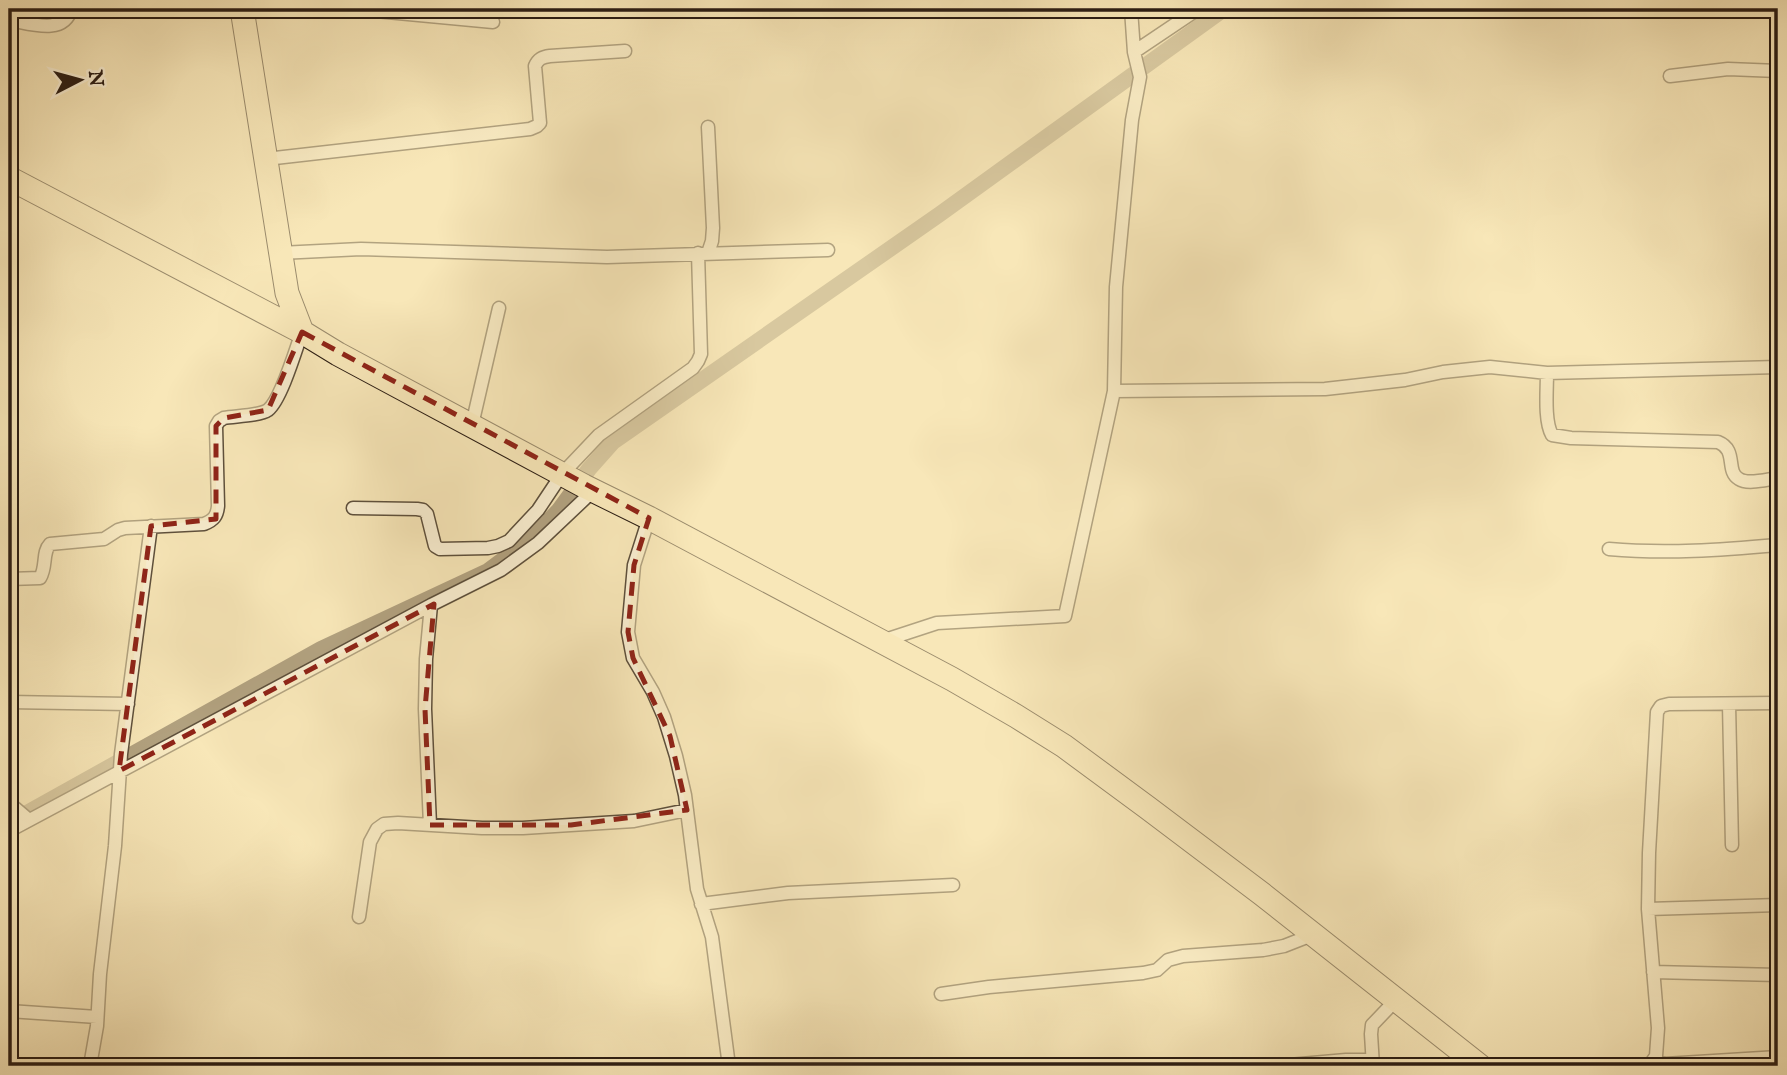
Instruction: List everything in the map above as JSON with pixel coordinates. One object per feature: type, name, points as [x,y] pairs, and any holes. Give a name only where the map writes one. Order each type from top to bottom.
[{"type":"highway","points":[[242,9],[287,293],[302,332]]},
{"type":"highway","points":[[9,178],[302,332],[577,482],[952,678],[1064,746],[1149,808],[1480,1066]]},
{"type":"street","points":[[9,20],[42,26],[58,25],[66,21],[71,9]]},
{"type":"street","points":[[355,9],[493,22]]},
{"type":"street","points":[[881,641],[937,623],[1065,616],[1114,391],[1116,287],[1132,120],[1140,77],[1135,56],[1131,9]]},
{"type":"street","points":[[1135,56],[1198,9]]},
{"type":"street","points":[[266,159],[530,129],[540,122],[535,66],[537,61],[550,56],[625,51]]},
{"type":"street","points":[[1670,76],[1728,69],[1778,71]]},
{"type":"street","points":[[9,831],[20,812],[486,579],[538,543],[577,482],[599,435],[693,368],[701,354],[703,253],[712,241],[713,228],[708,127]]},
{"type":"street","points":[[280,253],[361,249],[607,257],[828,250]]},
{"type":"street","points":[[472,425],[499,308]]},
{"type":"street","points":[[9,579],[40,578],[44,572],[48,544],[104,539],[121,529],[204,524],[212,521],[217,515],[218,506],[216,426],[224,418],[259,414],[268,410],[281,390],[302,332]]},
{"type":"street","points":[[1114,391],[1325,389],[1490,367],[1546,373],[1778,367]]},
{"type":"street","points":[[1546,373],[1548,422],[1552,435],[1571,438],[1718,442],[1726,445],[1734,474],[1739,480],[1778,478]]},
{"type":"street","points":[[353,508],[423,510],[427,513],[435,546],[440,549],[488,548],[509,541],[538,510],[577,482]]},
{"type":"street","points":[[649,518],[634,565],[628,632],[633,658],[653,692],[670,736],[685,795],[697,889],[712,937],[729,1066]]},
{"type":"street","points":[[90,1066],[115,846],[120,763],[152,526]]},
{"type":"street","points":[[1609,549],[1644,552],[1707,551],[1778,545]]},
{"type":"street","points":[[430,825],[425,709],[431,605]]},
{"type":"street","points":[[9,702],[128,704]]},
{"type":"street","points":[[1650,1066],[1657,1056],[1658,1028],[1648,909],[1657,712],[1661,706],[1669,704],[1778,703]]},
{"type":"street","points":[[1729,704],[1732,845]]},
{"type":"street","points":[[359,918],[370,842],[377,829],[384,824],[482,828],[571,825],[634,821],[687,810]]},
{"type":"street","points":[[701,904],[788,893],[953,885]]},
{"type":"street","points":[[1648,909],[1778,905]]},
{"type":"street","points":[[941,994],[1143,973],[1157,970],[1168,960],[1184,956],[1264,950],[1284,946],[1312,935]]},
{"type":"street","points":[[1653,972],[1778,975]]},
{"type":"street","points":[[1278,1066],[1346,1060],[1373,1063],[1372,1025],[1395,1001]]},
{"type":"street","points":[[9,1011],[97,1017]]},
{"type":"street","points":[[1650,1066],[1654,1062],[1665,1065],[1778,1057]]},
{"type":"highlighted area","points":[[302,332],[649,518],[634,565],[628,632],[633,658],[670,736],[687,810],[571,825],[430,825],[425,709],[434,604],[119,771],[151,526],[216,519],[216,426],[224,418],[268,410]]},
{"type":"waterway","points":[[9,823],[321,649],[488,571],[532,538],[559,510],[613,442],[940,214],[1224,9]]}]
